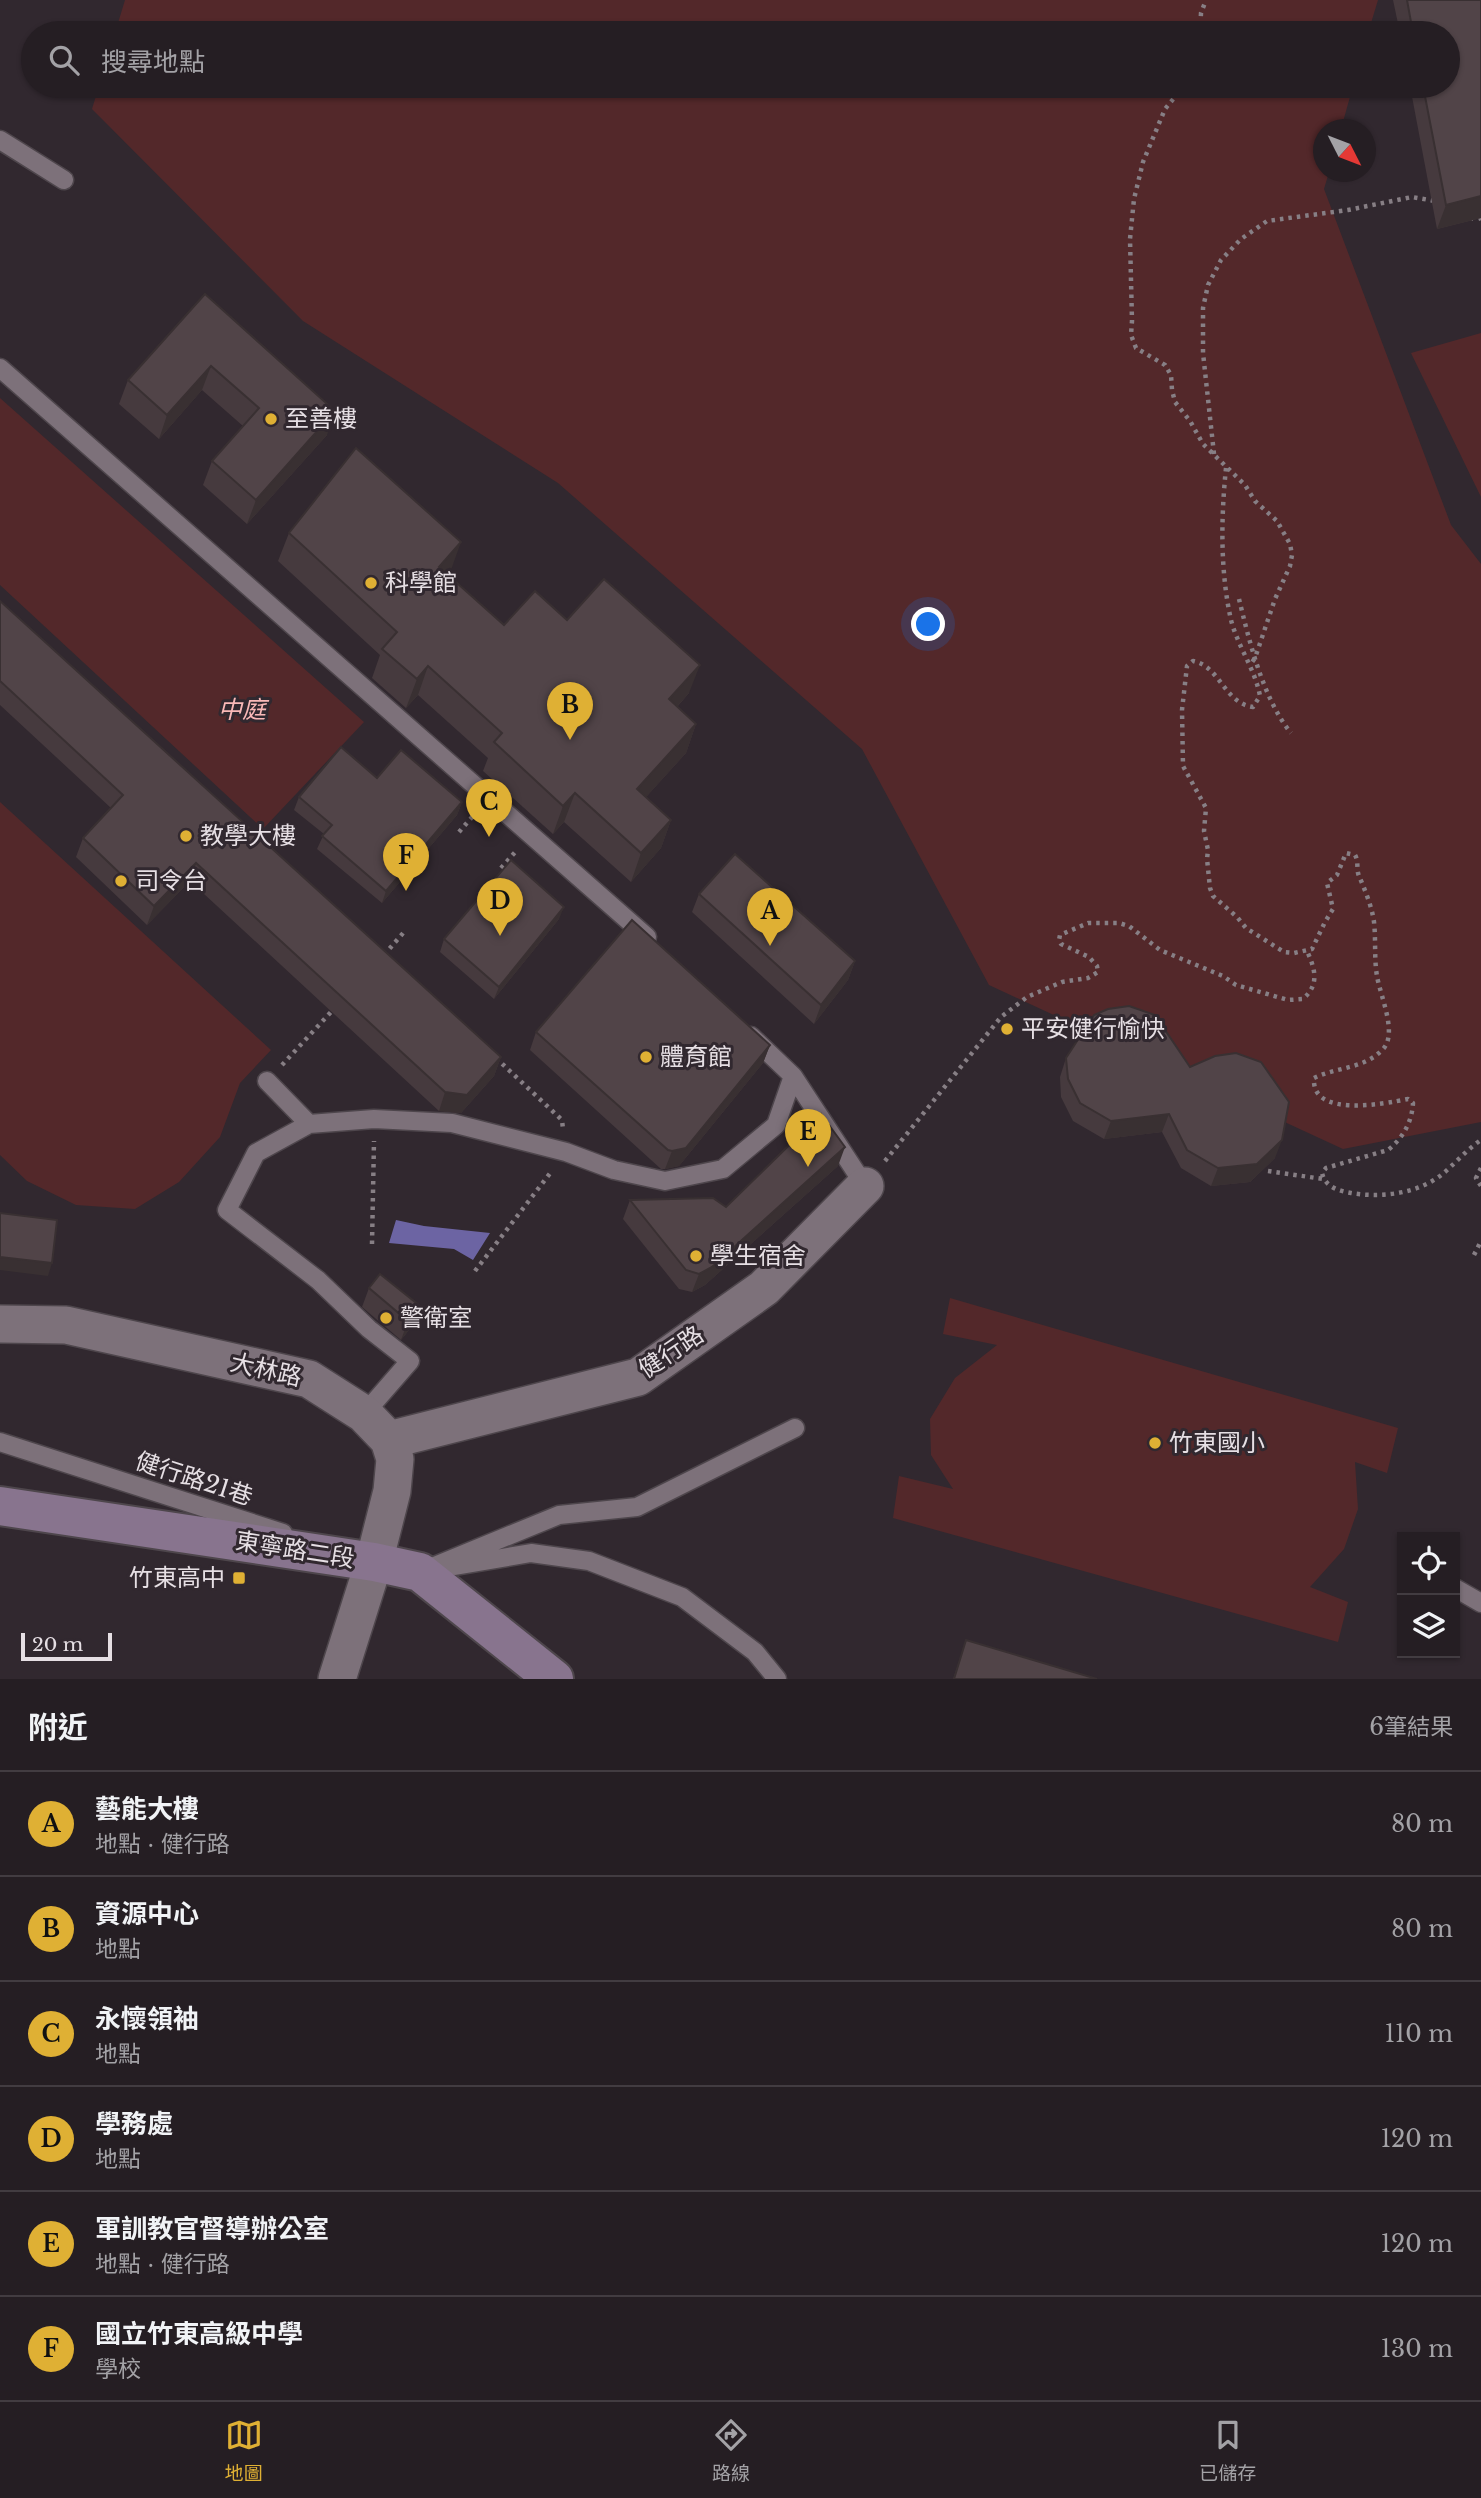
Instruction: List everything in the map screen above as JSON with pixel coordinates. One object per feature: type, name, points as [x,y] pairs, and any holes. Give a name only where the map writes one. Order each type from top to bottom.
[{"type":"main road","name":"東寧路二段","points":[[0,1506],[374,1562],[420,1572],[554,1679]]},
{"type":"street","name":"健行路","points":[[389,1440],[638,1377],[764,1288],[865,1186]]},
{"type":"street","name":"大林路","points":[[0,1324],[66,1325],[309,1379],[365,1414],[389,1440]]},
{"type":"street","points":[[337,1679],[374,1562],[392,1491],[395,1459],[389,1440]]},
{"type":"lane","points":[[0,140],[64,180]]},
{"type":"lane","points":[[0,368],[656,945]]},
{"type":"lane","points":[[734,1020],[793,1076],[865,1186]]},
{"type":"lane","points":[[365,1414],[410,1362],[369,1329],[317,1280],[227,1210],[256,1153],[309,1124],[374,1119],[452,1123],[565,1152],[614,1170],[665,1181],[723,1169],[776,1125],[793,1076]]},
{"type":"lane","points":[[267,1081],[309,1124]]},
{"type":"lane","points":[[420,1572],[559,1515],[637,1507],[796,1428]]},
{"type":"lane","name":"健行路21巷","points":[[0,1442],[374,1562]]},
{"type":"lane","points":[[420,1572],[531,1553],[589,1562],[682,1597],[755,1652],[777,1679]]},
{"type":"lane","points":[[1460,1591],[1481,1603]]},
{"type":"path","points":[[1201,21],[1206,0]]},
{"type":"path","points":[[1174,98],[1165,109],[1143,162],[1133,199],[1130,239],[1130,335],[1136,348],[1165,365],[1171,375],[1175,402],[1203,444],[1277,521],[1290,544],[1290,566],[1275,599],[1255,659],[1250,665]]},
{"type":"path","points":[[1214,455],[1203,353],[1203,308],[1208,285],[1221,260],[1241,239],[1267,221],[1348,210],[1412,197],[1446,202]]},
{"type":"path","points":[[1465,214],[1475,219],[1481,218]]},
{"type":"path","points":[[1226,468],[1222,505],[1224,572],[1231,620],[1258,680],[1260,696],[1253,707],[1244,706],[1232,697],[1209,667],[1200,662],[1189,662],[1182,710],[1183,765],[1206,807],[1204,831],[1210,888],[1213,897],[1237,916],[1246,928],[1277,949],[1294,953],[1307,951],[1317,944],[1325,922],[1334,909],[1327,883],[1337,875],[1343,856],[1346,853],[1355,855],[1374,919],[1377,976],[1389,1023],[1389,1039],[1384,1049],[1363,1062],[1346,1070],[1314,1077],[1314,1089],[1317,1096],[1332,1104],[1392,1103],[1408,1099],[1413,1103],[1408,1125],[1394,1145],[1388,1150],[1326,1168],[1322,1173],[1323,1179]]},
{"type":"path","points":[[1239,598],[1255,659],[1291,733]]},
{"type":"path","points":[[865,1186],[1001,1017],[1027,997],[1062,982],[1088,978],[1098,972],[1097,966],[1089,957],[1061,944],[1060,935],[1069,930],[1088,923],[1119,923],[1129,926],[1160,950],[1223,976],[1236,985],[1288,1000],[1303,999],[1314,987],[1315,969],[1307,951]]},
{"type":"path","points":[[380,960],[404,932]]},
{"type":"path","points":[[375,944],[395,963]]},
{"type":"path","points":[[267,1081],[331,1012]]},
{"type":"path","points":[[475,1271],[565,1152],[562,1120],[493,1055]]},
{"type":"path","points":[[372,1244],[374,1119]]},
{"type":"path","points":[[1268,1171],[1323,1179],[1337,1190],[1348,1193],[1373,1196],[1400,1193],[1421,1187],[1438,1177],[1481,1140]]},
{"type":"path","points":[[1481,1168],[1476,1178],[1481,1186]]},
{"type":"path","points":[[1475,1255],[1481,1241]]},
{"type":"green space","points":[[125,0],[1378,0],[1372,21],[119,21]]},
{"type":"green space","points":[[95,98],[1350,98],[1344,119],[1313,119],[1313,182],[1326,182],[1324,189],[1451,525],[1481,564],[1481,1122],[1343,1149],[989,985],[862,749],[558,483],[303,321],[92,109]]},
{"type":"green space","points":[[1481,333],[1481,497],[1411,353]]},
{"type":"green space","name":"中庭","points":[[0,398],[364,722],[263,829],[0,585]]},
{"type":"green space","points":[[0,802],[271,1050],[240,1083],[220,1137],[179,1182],[135,1209],[76,1205],[27,1181],[0,1155]]},
{"type":"green space","points":[[950,1298],[1398,1428],[1387,1473],[1355,1462],[1358,1509],[1344,1549],[1310,1587],[1348,1602],[1338,1642],[893,1518],[899,1476],[953,1489],[931,1455],[930,1419],[955,1378],[997,1345],[943,1334]]},
{"type":"shaded area","points":[[396,1220],[424,1226],[490,1233],[473,1260],[454,1249],[389,1243]]},
{"type":"building","points":[[1407,0],[1481,0],[1481,196],[1446,205],[1425,98],[1460,98],[1460,21],[1411,21]]},
{"type":"building","name":"至善樓","points":[[205,294],[335,411],[256,500],[212,461],[259,408],[211,366],[167,415],[128,380]]},
{"type":"building","points":[[356,448],[461,542],[439,567],[504,625],[535,591],[567,620],[604,579],[700,665],[669,699],[696,724],[637,789],[671,820],[641,853],[575,793],[563,806],[494,742],[502,733],[428,666],[417,679],[382,649],[397,632],[289,533]]},
{"type":"building","name":"教學大樓","points":[[0,601],[501,1057],[467,1095],[445,1092],[196,863],[154,906],[83,838],[123,795],[0,681]]},
{"type":"building","points":[[341,747],[377,778],[401,750],[462,802],[386,891],[322,836],[332,825],[299,797]]},
{"type":"building","points":[[735,854],[855,961],[821,1005],[699,894]]},
{"type":"building","points":[[511,860],[564,907],[499,987],[444,939]]},
{"type":"building","name":"體育館","points":[[632,920],[770,1045],[686,1148],[672,1151],[536,1032]]},
{"type":"building","points":[[1129,1006],[1155,1015],[1190,1067],[1215,1056],[1236,1053],[1261,1062],[1289,1102],[1282,1140],[1257,1164],[1218,1168],[1187,1150],[1169,1114],[1111,1121],[1080,1103],[1068,1079],[1066,1058],[1094,1015],[1108,1009]]},
{"type":"building","points":[[821,1114],[845,1147],[712,1267],[699,1274],[686,1270],[630,1200],[713,1198],[726,1207]]},
{"type":"building","points":[[0,1213],[57,1220],[52,1263],[0,1257]]},
{"type":"building","points":[[380,1274],[420,1306],[408,1321],[369,1288]]},
{"type":"building","points":[[966,1640],[1097,1679],[954,1679]]},
{"type":"place","name":"至善樓","points":[[271,419]]},
{"type":"place","name":"科學館","points":[[371,583]]},
{"type":"place","name":"資源中心","points":[[570,740]]},
{"type":"place","name":"教學大樓","points":[[186,836]]},
{"type":"place","name":"永懷領袖","points":[[489,837]]},
{"type":"place","name":"司令台","points":[[121,881]]},
{"type":"place","name":"國立竹東高級中學","points":[[406,891]]},
{"type":"place","name":"學務處","points":[[500,936]]},
{"type":"place","name":"藝能大樓","points":[[770,946]]},
{"type":"place","name":"平安健行愉快","points":[[1007,1029]]},
{"type":"place","name":"體育館","points":[[646,1057]]},
{"type":"place","name":"軍訓教官督導辦公室","points":[[808,1167]]},
{"type":"place","name":"學生宿舍","points":[[696,1256]]},
{"type":"place","name":"警衛室","points":[[386,1318]]},
{"type":"place","name":"竹東國小","points":[[1155,1443]]},
{"type":"place","name":"竹東高中","points":[[239,1578]]}]
